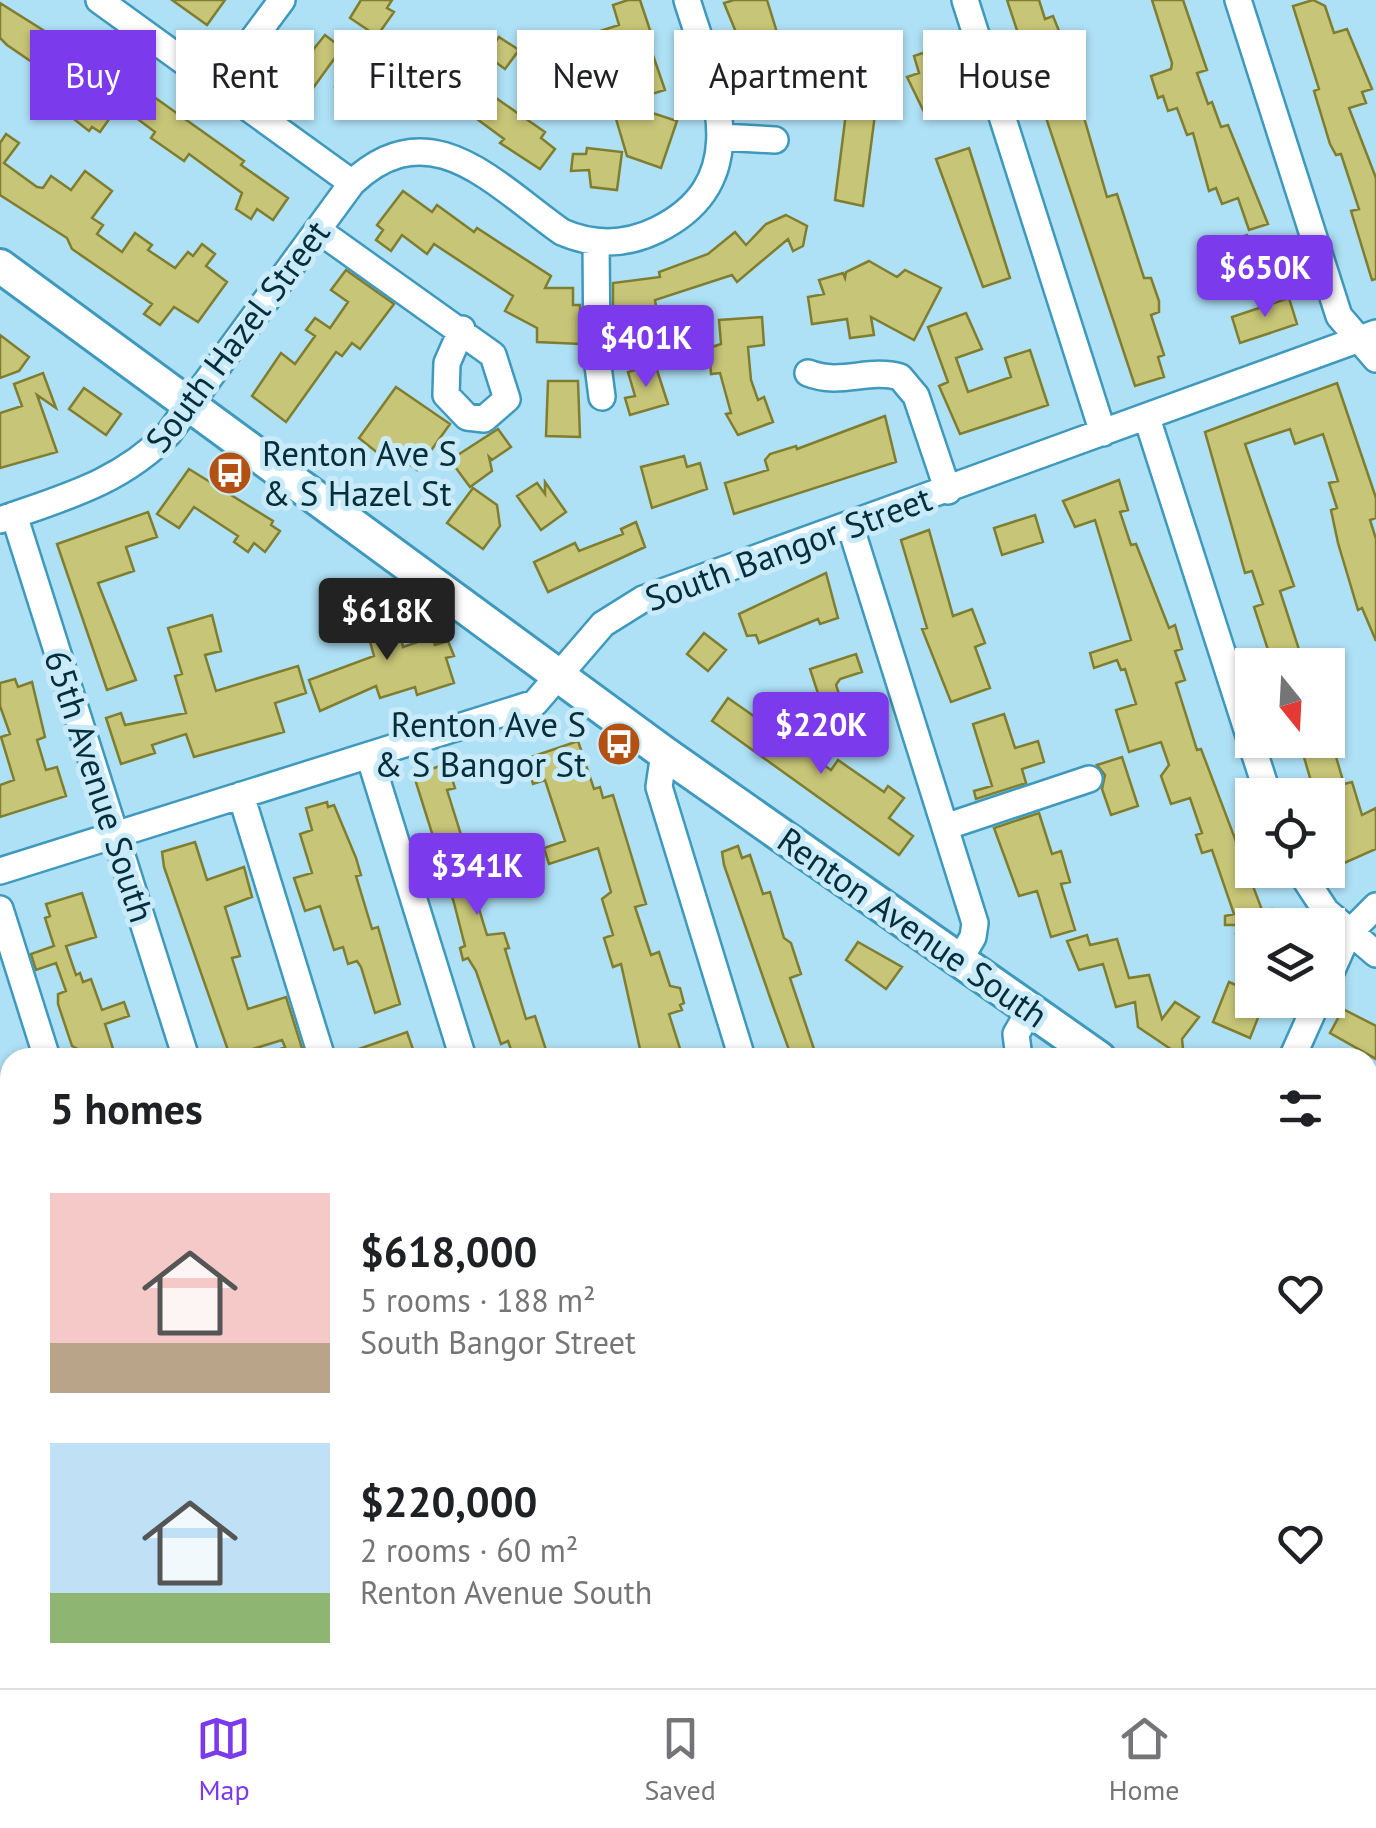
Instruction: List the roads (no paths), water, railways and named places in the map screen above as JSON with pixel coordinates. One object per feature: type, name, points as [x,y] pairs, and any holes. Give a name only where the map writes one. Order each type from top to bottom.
[{"type":"main road","name":"Renton Avenue South","points":[[0,266],[664,753],[1085,1048]]},
{"type":"street","points":[[99,0],[176,55]]},
{"type":"street","points":[[260,30],[282,0]]},
{"type":"street","points":[[602,397],[596,358],[596,242],[640,238],[684,214],[702,194],[715,168],[721,138],[718,99],[688,0]]},
{"type":"street","points":[[965,0],[1103,434]]},
{"type":"street","points":[[1238,0],[1339,316],[1370,344]]},
{"type":"street","points":[[266,120],[352,183]]},
{"type":"street","points":[[721,138],[775,140]]},
{"type":"street","name":"South Hazel Street","points":[[7,517],[123,474],[150,452],[190,404],[352,183],[376,160],[392,153],[430,150],[468,166],[562,232],[596,242]]},
{"type":"street","points":[[318,230],[462,329]]},
{"type":"street","name":"South Bangor Street","points":[[0,871],[534,703],[561,677],[602,624],[621,610],[1147,418],[1370,344]]},
{"type":"street","points":[[808,374],[839,381],[880,374],[900,377],[916,396],[948,491]]},
{"type":"street","points":[[1147,418],[1263,778]]},
{"type":"street","name":"65th Avenue South","points":[[7,517],[183,1048]]},
{"type":"street","points":[[850,525],[974,923],[974,937],[960,958]]},
{"type":"street","points":[[664,753],[658,787],[739,1048]]},
{"type":"street","points":[[369,755],[460,1048]]},
{"type":"street","points":[[944,827],[1089,779]]},
{"type":"street","points":[[241,795],[319,1048]]},
{"type":"street","points":[[1313,888],[1348,934],[1376,954]]},
{"type":"street","points":[[1345,941],[1376,906]]},
{"type":"street","points":[[0,908],[44,1048]]},
{"type":"street","points":[[1018,1048],[1016,1034],[1031,1008]]},
{"type":"street","points":[[1296,1048],[1310,1018]]},
{"type":"place","name":"Renton Ave S & S Hazel St","points":[[230,473]]},
{"type":"place","name":"Renton Ave S & S Bangor St","points":[[619,744]]}]
